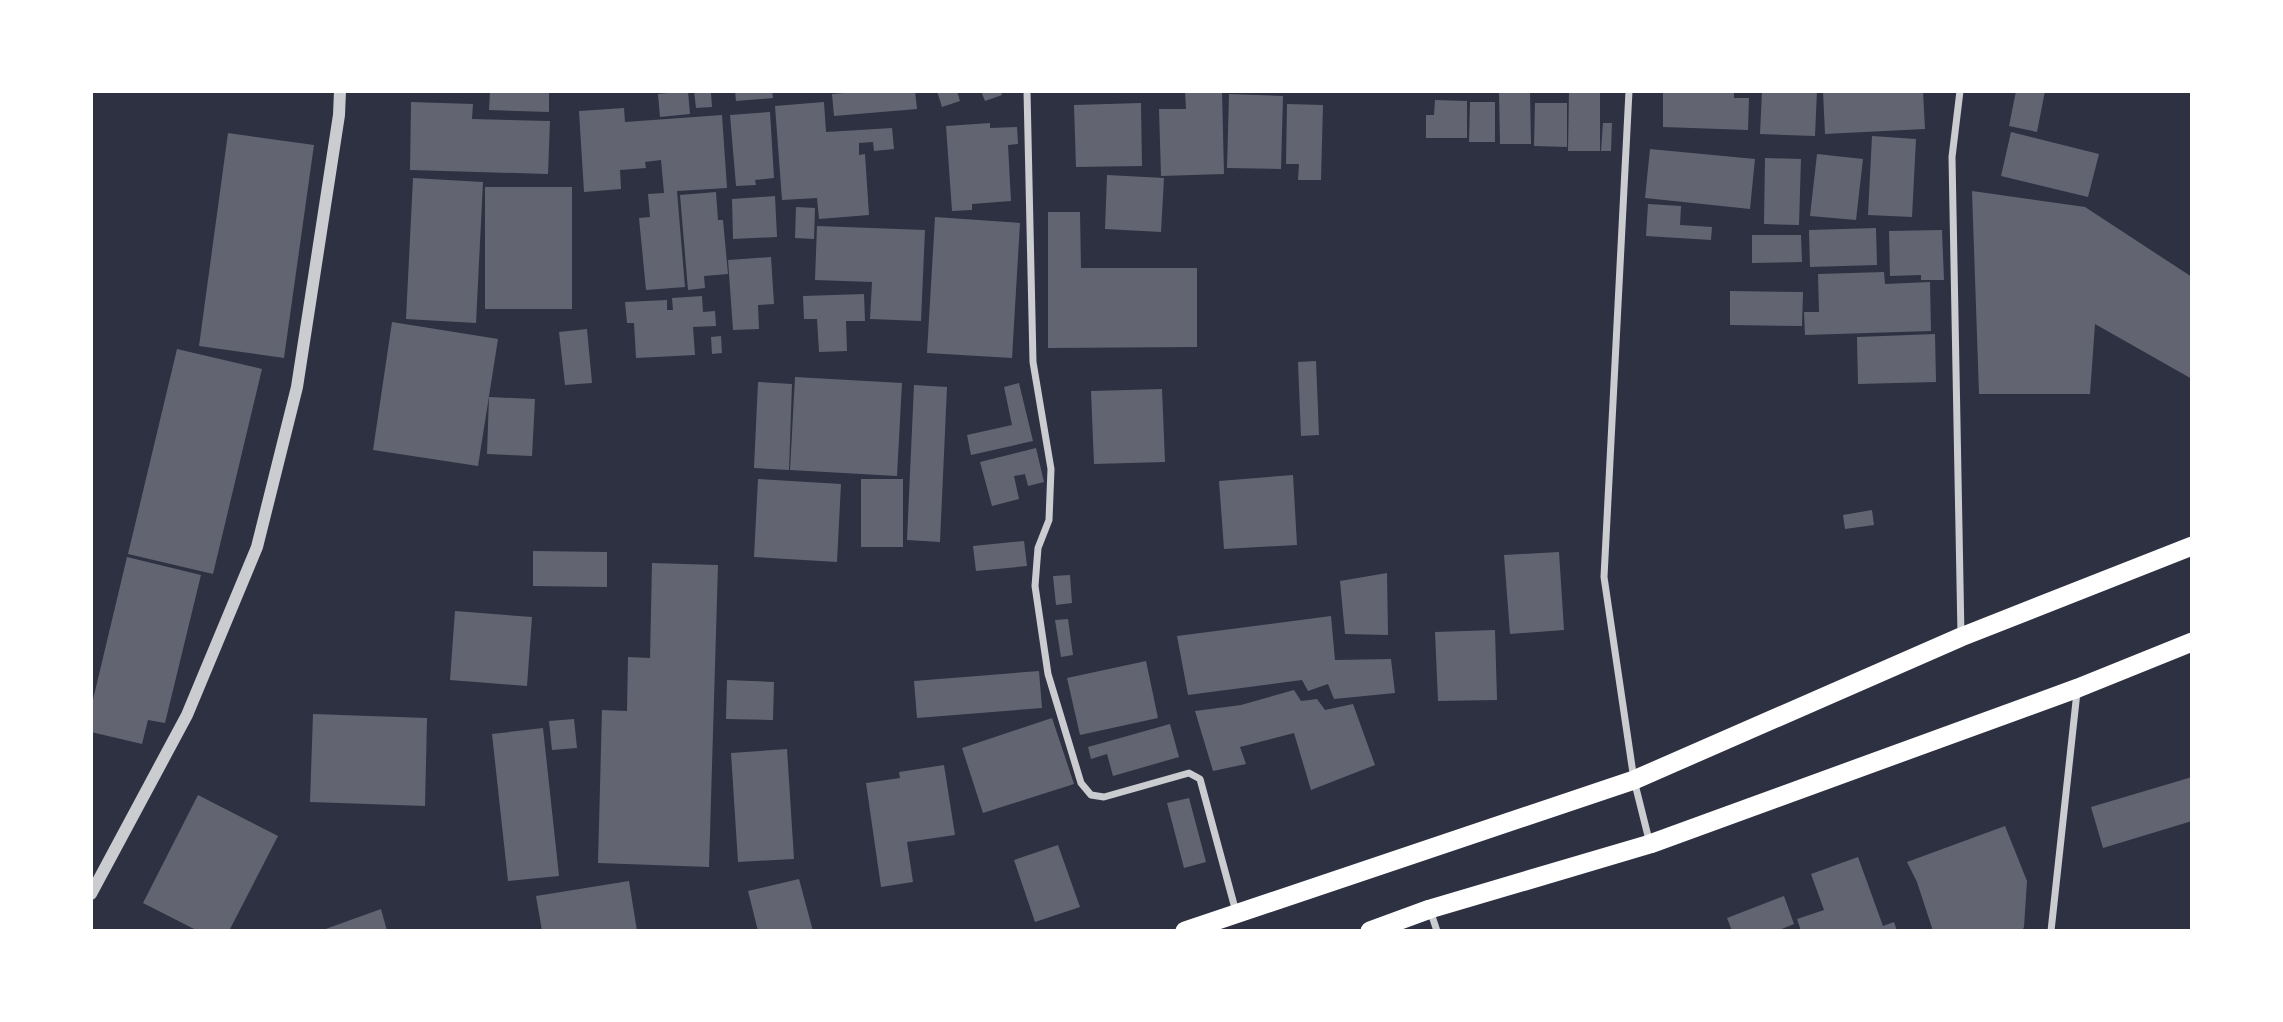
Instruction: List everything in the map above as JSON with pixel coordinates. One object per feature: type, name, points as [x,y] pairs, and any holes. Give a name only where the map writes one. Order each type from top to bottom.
[{"type":"highway","points":[[1185,931],[1633,780],[1961,637],[2192,546]]},
{"type":"highway","points":[[1370,931],[1430,909],[1650,844],[2078,688],[2192,642]]},
{"type":"street","points":[[91,894],[187,715],[257,548],[297,387],[339,115],[340,91]]},
{"type":"street","points":[[1027,91],[1032,362],[1052,469],[1049,520],[1038,548],[1035,586],[1048,674],[1081,783],[1091,795],[1104,797],[1189,773],[1200,779],[1236,912]]},
{"type":"street","points":[[1629,91],[1604,577],[1633,780],[1650,844]]},
{"type":"street","points":[[1959,91],[1952,158],[1961,637]]},
{"type":"street","points":[[2051,931],[2078,688]]},
{"type":"street","points":[[1430,909],[1437,931]]},
{"type":"building","points":[[490,91],[549,91],[549,112],[489,110]]},
{"type":"building","points":[[688,91],[690,114],[660,117],[658,94]]},
{"type":"building","points":[[694,91],[717,91],[711,93],[712,107],[696,108]]},
{"type":"building","points":[[735,91],[772,91],[773,98],[736,101]]},
{"type":"building","points":[[915,91],[917,109],[834,116],[832,94]]},
{"type":"building","points":[[937,91],[957,91],[960,101],[942,107]]},
{"type":"building","points":[[981,91],[1001,91],[1002,95],[985,101]]},
{"type":"building","points":[[1222,91],[1224,174],[1161,176],[1159,109],[1186,109],[1185,92]]},
{"type":"building","points":[[1499,91],[1530,91],[1531,144],[1500,144]]},
{"type":"building","points":[[1569,91],[1600,91],[1600,151],[1568,151]]},
{"type":"building","points":[[1663,91],[1734,91],[1734,98],[1749,98],[1748,130],[1663,127]]},
{"type":"building","points":[[1762,91],[1817,91],[1815,136],[1760,134]]},
{"type":"building","points":[[1823,91],[1923,91],[1925,129],[1825,134]]},
{"type":"building","points":[[2016,91],[2045,91],[2037,132],[2009,126]]},
{"type":"building","points":[[1229,94],[1283,96],[1281,169],[1227,168]]},
{"type":"building","points":[[1435,100],[1467,101],[1467,138],[1426,138],[1426,115],[1434,115]]},
{"type":"building","points":[[411,102],[473,104],[472,119],[550,121],[548,174],[410,170]]},
{"type":"building","points":[[824,102],[826,132],[892,128],[894,149],[874,151],[873,142],[859,143],[859,155],[865,154],[869,215],[819,219],[817,198],[782,200],[775,106]]},
{"type":"building","points":[[1470,102],[1495,102],[1495,142],[1469,142]]},
{"type":"building","points":[[1141,103],[1142,166],[1076,167],[1074,105]]},
{"type":"building","points":[[1535,103],[1567,103],[1567,147],[1534,146]]},
{"type":"building","points":[[1287,104],[1323,105],[1321,180],[1298,180],[1299,164],[1286,164]]},
{"type":"building","points":[[624,108],[625,122],[722,115],[727,188],[677,191],[685,287],[646,290],[639,218],[650,217],[648,194],[664,193],[661,160],[645,162],[646,168],[620,170],[621,189],[584,192],[579,111]]},
{"type":"building","points":[[770,112],[774,178],[755,180],[756,185],[736,186],[730,115]]},
{"type":"building","points":[[990,123],[990,128],[1017,127],[1018,144],[1008,145],[1011,201],[972,204],[972,210],[952,211],[946,126]]},
{"type":"building","points":[[1603,123],[1612,123],[1611,151],[1601,151]]},
{"type":"building","points":[[2011,132],[2099,154],[2088,197],[2001,176]]},
{"type":"building","points":[[228,133],[314,145],[284,358],[199,346]]},
{"type":"building","points":[[1872,136],[1916,139],[1912,217],[1868,215]]},
{"type":"building","points":[[1650,149],[1755,159],[1750,209],[1645,198]]},
{"type":"building","points":[[1817,154],[1863,159],[1856,220],[1810,216]]},
{"type":"building","points":[[1765,158],[1801,159],[1799,225],[1764,224]]},
{"type":"building","points":[[1107,175],[1164,178],[1161,232],[1105,229]]},
{"type":"building","points":[[413,178],[483,182],[476,323],[406,319]]},
{"type":"building","points":[[485,187],[572,187],[572,309],[485,309]]},
{"type":"building","points":[[1972,191],[2085,207],[2192,277],[2192,379],[2095,324],[2090,394],[1979,394]]},
{"type":"building","points":[[716,192],[718,220],[723,220],[728,274],[704,276],[705,288],[688,290],[680,195]]},
{"type":"building","points":[[775,196],[777,237],[733,239],[732,199]]},
{"type":"building","points":[[1648,204],[1681,206],[1680,225],[1712,227],[1711,240],[1646,236]]},
{"type":"building","points":[[796,207],[815,208],[814,239],[795,238]]},
{"type":"building","points":[[1048,212],[1080,212],[1081,268],[1197,268],[1197,347],[1048,348]]},
{"type":"building","points":[[935,217],[1020,223],[1012,358],[927,353]]},
{"type":"building","points":[[817,226],[925,230],[921,321],[870,319],[872,282],[815,280]]},
{"type":"building","points":[[1876,228],[1877,265],[1810,267],[1809,230]]},
{"type":"building","points":[[1942,230],[1944,280],[1921,280],[1921,275],[1890,276],[1889,231]]},
{"type":"building","points":[[1752,235],[1801,235],[1802,262],[1752,263]]},
{"type":"building","points":[[771,257],[774,304],[758,305],[759,329],[733,330],[728,260]]},
{"type":"building","points":[[1884,272],[1885,284],[1930,282],[1931,331],[1805,335],[1804,312],[1819,312],[1818,274]]},
{"type":"building","points":[[1730,291],[1803,292],[1802,326],[1730,325]]},
{"type":"building","points":[[864,294],[865,321],[846,321],[847,351],[819,352],[817,319],[804,319],[803,296]]},
{"type":"building","points":[[702,296],[703,312],[715,311],[716,326],[693,327],[695,355],[636,358],[634,323],[627,323],[625,302],[667,300],[667,310],[673,310],[672,298]]},
{"type":"building","points":[[392,322],[498,339],[478,466],[373,450]]},
{"type":"building","points":[[587,329],[592,383],[565,385],[559,332]]},
{"type":"building","points":[[1935,334],[1936,382],[1858,384],[1857,337]]},
{"type":"building","points":[[721,336],[722,353],[712,354],[711,337]]},
{"type":"building","points":[[177,349],[262,369],[213,574],[128,554]]},
{"type":"building","points":[[1316,361],[1319,435],[1301,436],[1298,362]]},
{"type":"building","points":[[795,377],[902,383],[897,476],[790,470]]},
{"type":"building","points":[[758,382],[792,384],[789,470],[754,468]]},
{"type":"building","points":[[1019,383],[1033,441],[971,455],[967,435],[1012,425],[1004,387]]},
{"type":"building","points":[[914,385],[947,387],[940,542],[907,540]]},
{"type":"building","points":[[1162,389],[1165,462],[1094,464],[1091,391]]},
{"type":"building","points":[[489,397],[535,399],[532,456],[487,454]]},
{"type":"building","points":[[1036,448],[1044,482],[1028,486],[1025,474],[1014,476],[1019,499],[992,506],[980,462]]},
{"type":"building","points":[[1293,475],[1297,545],[1224,549],[1219,481]]},
{"type":"building","points":[[758,479],[841,484],[837,562],[754,557]]},
{"type":"building","points":[[861,479],[903,479],[903,547],[861,547]]},
{"type":"building","points":[[1872,510],[1874,525],[1845,529],[1843,515]]},
{"type":"building","points":[[1024,541],[1027,566],[976,571],[973,546]]},
{"type":"building","points":[[533,551],[607,552],[607,587],[533,586]]},
{"type":"building","points":[[1559,552],[1564,630],[1510,634],[1504,555]]},
{"type":"building","points":[[127,557],[201,575],[165,723],[148,720],[142,744],[91,732],[91,708]]},
{"type":"building","points":[[652,563],[718,565],[709,867],[598,863],[602,710],[627,711],[628,657],[650,658]]},
{"type":"building","points":[[1387,573],[1388,635],[1345,634],[1340,581]]},
{"type":"building","points":[[1070,575],[1072,603],[1056,605],[1053,576]]},
{"type":"building","points":[[455,611],[532,617],[527,686],[450,680]]},
{"type":"building","points":[[1331,616],[1335,660],[1391,659],[1395,693],[1334,699],[1328,684],[1308,691],[1302,680],[1188,695],[1177,636]]},
{"type":"building","points":[[1068,619],[1073,655],[1061,657],[1055,620]]},
{"type":"building","points":[[1495,630],[1497,700],[1438,701],[1435,632]]},
{"type":"building","points":[[1146,661],[1158,718],[1080,735],[1067,678]]},
{"type":"building","points":[[1039,671],[1042,708],[917,718],[914,681]]},
{"type":"building","points":[[727,680],[774,682],[773,720],[726,719]]},
{"type":"building","points":[[1294,690],[1301,701],[1317,699],[1325,710],[1353,704],[1375,765],[1311,790],[1294,733],[1240,747],[1246,764],[1213,771],[1195,711],[1241,705]]},
{"type":"building","points":[[313,714],[427,718],[425,806],[310,802]]},
{"type":"building","points":[[1052,718],[1074,784],[983,813],[962,748]]},
{"type":"building","points":[[574,719],[577,748],[552,750],[549,721]]},
{"type":"building","points":[[1170,724],[1179,757],[1113,776],[1107,754],[1091,759],[1088,747]]},
{"type":"building","points":[[543,728],[559,876],[508,881],[492,734]]},
{"type":"building","points":[[787,749],[794,859],[738,862],[731,753]]},
{"type":"building","points":[[944,765],[955,835],[907,842],[913,882],[881,887],[866,783],[900,778],[899,772]]},
{"type":"building","points":[[2192,777],[2192,821],[2103,848],[2091,807]]},
{"type":"building","points":[[198,795],[278,836],[229,931],[198,931],[143,903]]},
{"type":"building","points":[[1189,798],[1206,862],[1184,868],[1167,803]]},
{"type":"building","points":[[2005,826],[2027,881],[2022,931],[1933,931],[1917,882],[1907,862]]},
{"type":"building","points":[[1058,845],[1080,907],[1035,922],[1014,860]]},
{"type":"building","points":[[1858,857],[1883,926],[1894,922],[1897,931],[1801,931],[1797,919],[1824,910],[1811,874]]},
{"type":"building","points":[[799,879],[813,931],[758,931],[748,891]]},
{"type":"building","points":[[629,881],[637,931],[542,931],[536,896]]},
{"type":"building","points":[[1784,896],[1794,924],[1777,931],[1732,931],[1727,918]]},
{"type":"building","points":[[381,909],[387,931],[320,931]]}]
